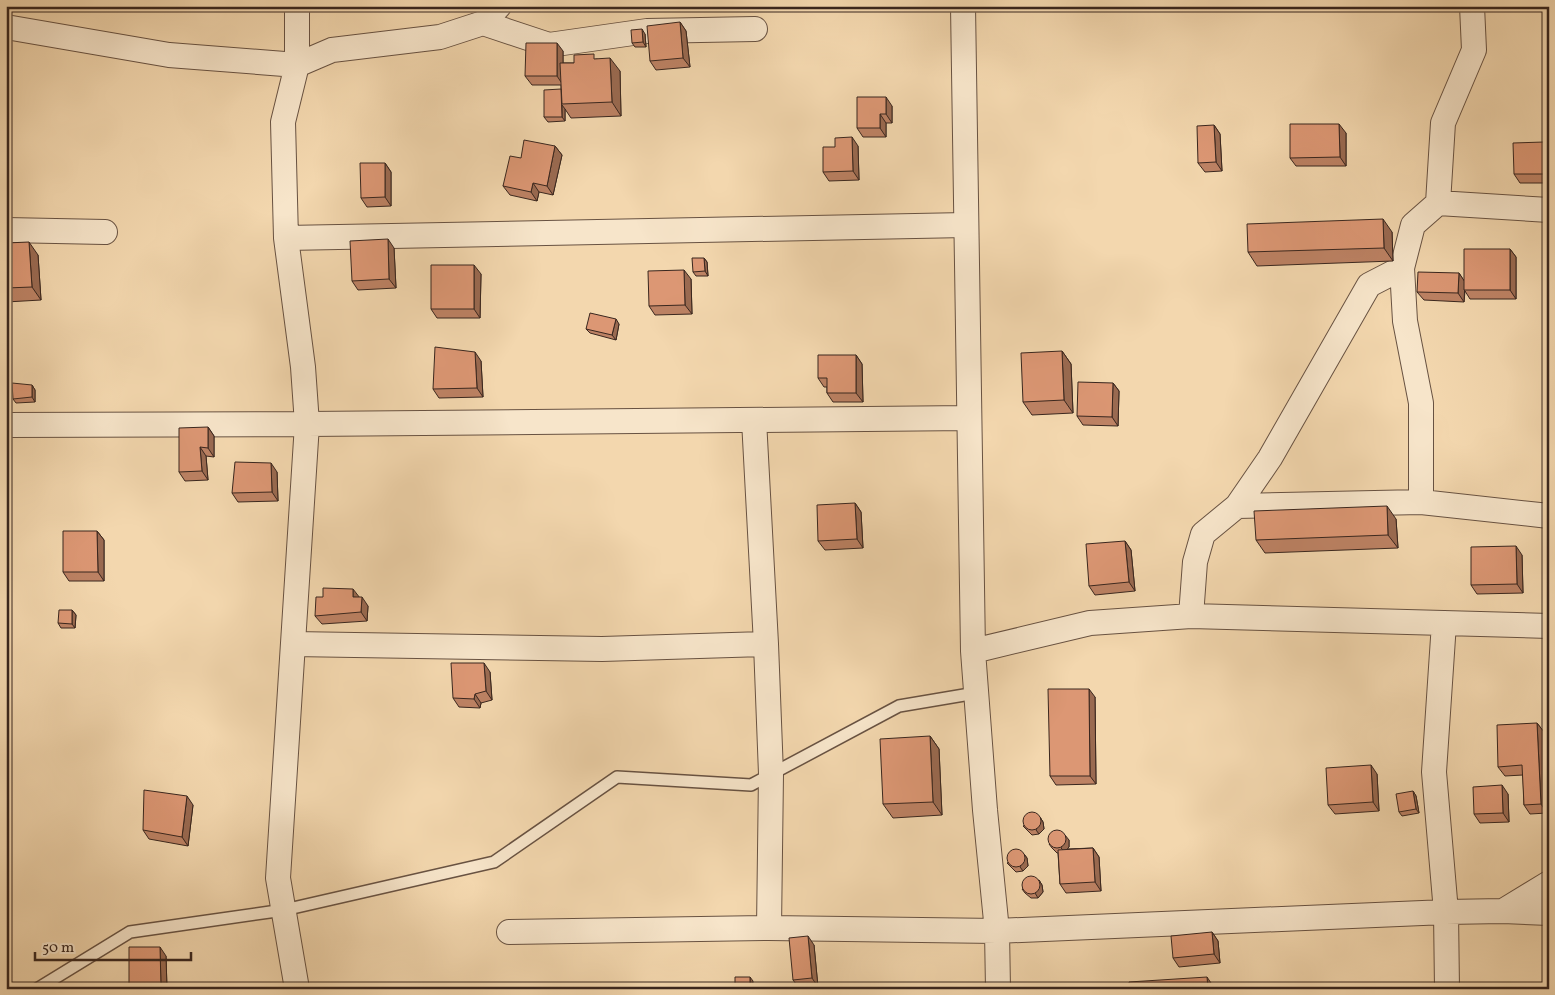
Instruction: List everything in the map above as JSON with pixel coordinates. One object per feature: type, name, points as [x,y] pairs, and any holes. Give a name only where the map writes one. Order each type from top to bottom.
[{"type":"street","points":[[297,6],[297,65],[283,122],[286,238],[303,367],[307,424],[278,878],[298,989]]},
{"type":"street","points":[[963,6],[973,651],[984,810],[997,931],[998,989]]},
{"type":"street","points":[[1438,203],[1442,123],[1474,50],[1472,6]]},
{"type":"street","points":[[6,27],[169,55],[297,65],[332,50],[440,38],[491,14],[548,45],[647,30],[756,29]]},
{"type":"street","points":[[1421,502],[1421,403],[1405,321],[1402,268],[1413,225],[1438,203],[1549,210]]},
{"type":"street","points":[[286,238],[966,225]]},
{"type":"street","points":[[6,230],[105,232]]},
{"type":"street","points":[[1191,616],[1195,562],[1203,534],[1237,506],[1270,458],[1369,286],[1402,268]]},
{"type":"street","points":[[6,424],[307,424],[969,418]]},
{"type":"street","points":[[754,420],[771,774],[769,928]]},
{"type":"street","points":[[1237,506],[1421,502],[1549,516]]},
{"type":"street","points":[[973,651],[1090,623],[1191,616],[1549,626]]},
{"type":"street","points":[[1444,623],[1434,772],[1446,912],[1447,989]]},
{"type":"street","points":[[294,644],[602,649],[766,644]]},
{"type":"street","points":[[1503,911],[1549,883]]},
{"type":"street","points":[[509,932],[769,928],[997,931],[1446,912],[1503,911],[1549,913]]},
{"type":"lane","points":[[37,989],[130,932],[284,910],[494,862],[617,778],[751,785],[899,706],[976,693]]},
{"type":"building","points":[[680,22],[683,58],[650,61],[647,26]]},
{"type":"building","points":[[642,29],[643,42],[632,43],[631,30]]},
{"type":"building","points":[[526,43],[557,43],[557,76],[525,76]]},
{"type":"building","points":[[594,54],[594,59],[610,58],[612,102],[562,104],[560,63],[574,63],[574,55]]},
{"type":"building","points":[[561,89],[562,117],[544,117],[544,90]]},
{"type":"building","points":[[857,97],[886,97],[886,114],[880,114],[880,128],[857,128]]},
{"type":"building","points":[[1290,124],[1339,124],[1340,157],[1290,158]]},
{"type":"building","points":[[1214,125],[1216,162],[1198,163],[1197,126]]},
{"type":"building","points":[[852,137],[853,171],[823,172],[823,147],[835,147],[835,138]]},
{"type":"building","points":[[524,140],[555,146],[547,186],[533,183],[531,192],[503,186],[510,156],[521,158]]},
{"type":"building","points":[[1544,142],[1544,174],[1514,174],[1513,143]]},
{"type":"building","points":[[360,163],[385,163],[385,197],[361,198]]},
{"type":"building","points":[[1383,219],[1384,248],[1248,252],[1247,224]]},
{"type":"building","points":[[388,239],[389,279],[352,281],[350,241]]},
{"type":"building","points":[[29,242],[32,287],[6,288],[6,243]]},
{"type":"building","points":[[1464,249],[1510,249],[1510,290],[1464,290]]},
{"type":"building","points":[[692,258],[704,258],[705,271],[693,272]]},
{"type":"building","points":[[431,265],[474,265],[474,309],[431,309]]},
{"type":"building","points":[[684,270],[685,305],[649,306],[648,271]]},
{"type":"building","points":[[1418,272],[1459,273],[1458,293],[1417,292]]},
{"type":"building","points":[[590,313],[616,319],[612,335],[586,329]]},
{"type":"building","points":[[435,347],[475,352],[477,388],[433,389]]},
{"type":"building","points":[[1062,351],[1064,400],[1023,402],[1021,353]]},
{"type":"building","points":[[818,355],[856,355],[856,393],[827,393],[827,378],[818,378]]},
{"type":"building","points":[[1078,382],[1113,383],[1112,417],[1077,416]]},
{"type":"building","points":[[12,383],[32,385],[32,397],[13,399]]},
{"type":"building","points":[[208,427],[208,448],[200,447],[202,471],[179,472],[179,428]]},
{"type":"building","points":[[235,462],[271,463],[272,492],[232,493]]},
{"type":"building","points":[[855,503],[857,539],[818,541],[817,505]]},
{"type":"building","points":[[1387,506],[1388,535],[1256,540],[1254,511]]},
{"type":"building","points":[[63,531],[97,531],[98,572],[63,572]]},
{"type":"building","points":[[1125,541],[1129,582],[1089,586],[1086,544]]},
{"type":"building","points":[[1516,546],[1517,584],[1471,585],[1471,547]]},
{"type":"building","points":[[323,588],[353,589],[353,597],[362,597],[361,612],[315,616],[316,597],[323,597]]},
{"type":"building","points":[[59,610],[72,610],[72,624],[58,623]]},
{"type":"building","points":[[451,663],[484,663],[486,691],[475,694],[474,699],[453,698]]},
{"type":"building","points":[[1048,689],[1089,689],[1090,776],[1050,776]]},
{"type":"building","points":[[1537,723],[1541,804],[1524,805],[1522,765],[1498,767],[1497,725]]},
{"type":"building","points":[[930,736],[933,802],[883,804],[880,739]]},
{"type":"building","points":[[1371,765],[1373,802],[1328,805],[1326,768]]},
{"type":"building","points":[[1502,785],[1503,813],[1474,814],[1473,787]]},
{"type":"building","points":[[144,790],[187,796],[182,837],[143,830]]},
{"type":"building","points":[[1413,791],[1416,809],[1399,812],[1396,794]]},
{"type":"building","points":[[1032,812],[1038,815],[1041,821],[1038,827],[1032,830],[1026,827],[1023,821],[1026,815]]},
{"type":"building","points":[[1057,830],[1063,833],[1066,839],[1063,845],[1057,848],[1051,845],[1048,839],[1051,833]]},
{"type":"building","points":[[1093,848],[1095,882],[1060,884],[1058,850]]},
{"type":"building","points":[[1016,849],[1022,852],[1025,858],[1022,864],[1016,867],[1010,864],[1007,858],[1010,852]]},
{"type":"building","points":[[1031,876],[1037,879],[1040,885],[1037,891],[1031,894],[1025,891],[1022,885],[1025,879]]},
{"type":"building","points":[[1212,932],[1214,954],[1173,958],[1171,936]]},
{"type":"building","points":[[808,936],[812,978],[793,980],[789,938]]},
{"type":"building","points":[[129,947],[160,947],[161,987],[129,988]]},
{"type":"building","points":[[735,977],[750,977],[750,989],[735,989]]},
{"type":"building","points":[[1207,977],[1208,989],[1130,989],[1129,982]]}]
